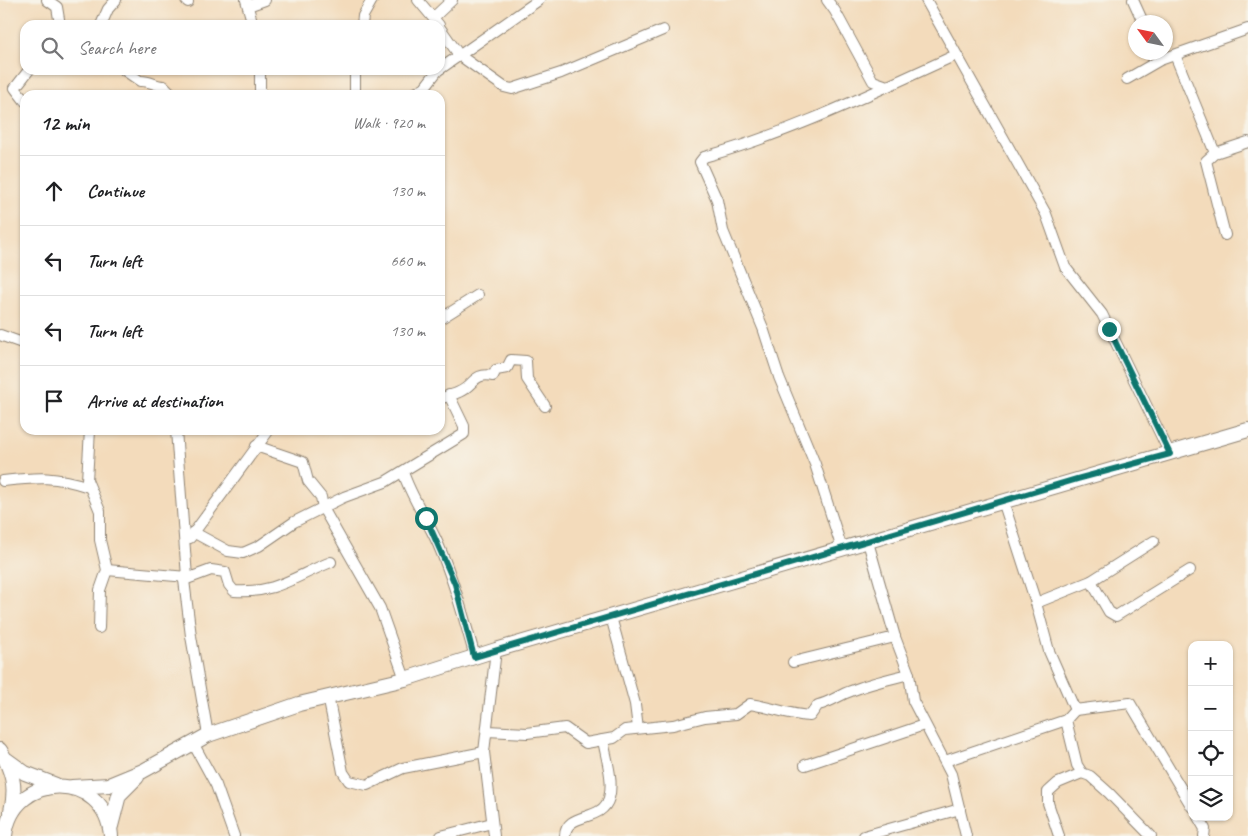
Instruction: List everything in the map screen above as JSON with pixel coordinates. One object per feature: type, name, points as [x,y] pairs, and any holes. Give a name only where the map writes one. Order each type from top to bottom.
[{"type":"main road","points":[[10,815],[30,793],[44,787],[109,785],[144,771],[208,735],[328,696],[405,679],[496,650],[1248,430]]},
{"type":"main road","points":[[3,755],[34,777],[85,793],[97,802],[105,814],[111,832]]},
{"type":"main road","points":[[3,755],[12,774],[15,792],[5,836]]},
{"type":"main road","points":[[111,832],[119,795],[144,771]]},
{"type":"street","points":[[47,0],[57,7],[58,20]]},
{"type":"street","points":[[103,20],[108,9],[116,0]]},
{"type":"street","points":[[252,20],[247,3],[265,0]]},
{"type":"street","points":[[363,20],[372,0]]},
{"type":"street","points":[[418,0],[435,20]]},
{"type":"street","points":[[440,20],[452,0]]},
{"type":"street","points":[[445,65],[539,0]]},
{"type":"street","points":[[826,0],[835,11],[873,81],[887,86]]},
{"type":"street","points":[[926,0],[1046,214],[1065,267],[1102,314],[1170,454]]},
{"type":"street","points":[[1133,0],[1140,15]]},
{"type":"street","points":[[1215,153],[1175,55],[1248,29]]},
{"type":"street","points":[[445,34],[459,55],[504,87],[512,89],[561,73],[662,30]]},
{"type":"street","points":[[842,549],[815,464],[779,377],[763,328],[723,231],[717,200],[700,162],[704,157],[750,143],[956,55]]},
{"type":"street","points":[[1127,79],[1153,60]]},
{"type":"street","points":[[20,94],[15,88],[25,75]]},
{"type":"street","points":[[131,75],[140,81],[147,80],[158,86],[164,86],[168,90]]},
{"type":"street","points":[[260,75],[260,90]]},
{"type":"street","points":[[355,75],[355,90]]},
{"type":"street","points":[[420,90],[434,75]]},
{"type":"street","points":[[1225,235],[1205,165],[1209,157],[1215,153],[1248,142]]},
{"type":"street","points":[[445,316],[478,295]]},
{"type":"street","points":[[0,335],[20,342]]},
{"type":"street","points":[[445,397],[461,392],[472,381],[484,374],[493,376],[496,370],[507,368],[511,360],[526,361],[528,379],[545,406]]},
{"type":"street","points":[[193,532],[228,551],[243,553],[259,546],[294,522],[344,497],[385,482],[403,472],[422,457],[464,434],[464,426],[445,398]]},
{"type":"street","points":[[90,435],[87,480],[100,511],[100,540],[107,570],[100,590],[99,628]]},
{"type":"street","points":[[176,435],[191,636],[208,735]]},
{"type":"street","points":[[185,546],[193,532],[265,435]]},
{"type":"street","points":[[256,446],[303,462],[308,481],[321,496],[323,508],[380,608],[405,679]]},
{"type":"street","points":[[403,472],[410,491],[426,518],[455,584],[474,657]]},
{"type":"street","points":[[4,481],[40,476],[63,478],[89,487]]},
{"type":"street","points":[[1003,501],[1036,603],[1049,651],[1075,710]]},
{"type":"street","points":[[1036,603],[1091,582],[1154,541]]},
{"type":"street","points":[[868,542],[895,637],[909,674],[913,702],[945,761],[960,809],[966,836]]},
{"type":"street","points":[[107,570],[186,578],[211,570],[226,572],[229,585],[234,591],[262,591],[294,581],[311,569],[331,562]]},
{"type":"street","points":[[1091,582],[1109,612],[1116,616],[1190,570]]},
{"type":"street","points":[[611,617],[635,704],[638,728]]},
{"type":"street","points":[[793,662],[895,637]]},
{"type":"street","points":[[494,836],[484,752],[490,687],[496,650]]},
{"type":"street","points":[[487,731],[527,733],[565,728],[586,743],[614,738],[625,730],[673,725],[705,717],[736,714],[750,704],[772,707],[793,715],[810,716],[818,705],[830,703],[848,692],[876,682],[909,674]]},
{"type":"street","points":[[328,696],[343,772],[349,781],[367,784],[403,768],[484,752]]},
{"type":"street","points":[[945,761],[1066,720],[1075,710],[1130,703],[1188,800]]},
{"type":"street","points":[[1066,720],[1077,765],[1082,774]]},
{"type":"street","points":[[805,765],[924,725]]},
{"type":"street","points":[[565,836],[571,823],[595,815],[606,805],[609,797],[610,776],[603,740]]},
{"type":"street","points":[[193,742],[216,785],[234,836]]},
{"type":"street","points":[[1059,836],[1048,803],[1048,792],[1058,783],[1082,774],[1090,776],[1109,792],[1151,836]]},
{"type":"street","points":[[864,836],[878,834],[960,809]]},
{"type":"street","points":[[1200,821],[1205,829],[1204,836]]},
{"type":"street","points":[[441,836],[492,823]]},
{"type":"route","points":[[426,518],[455,584],[474,657],[1077,479],[1170,454],[1109,329]]}]
